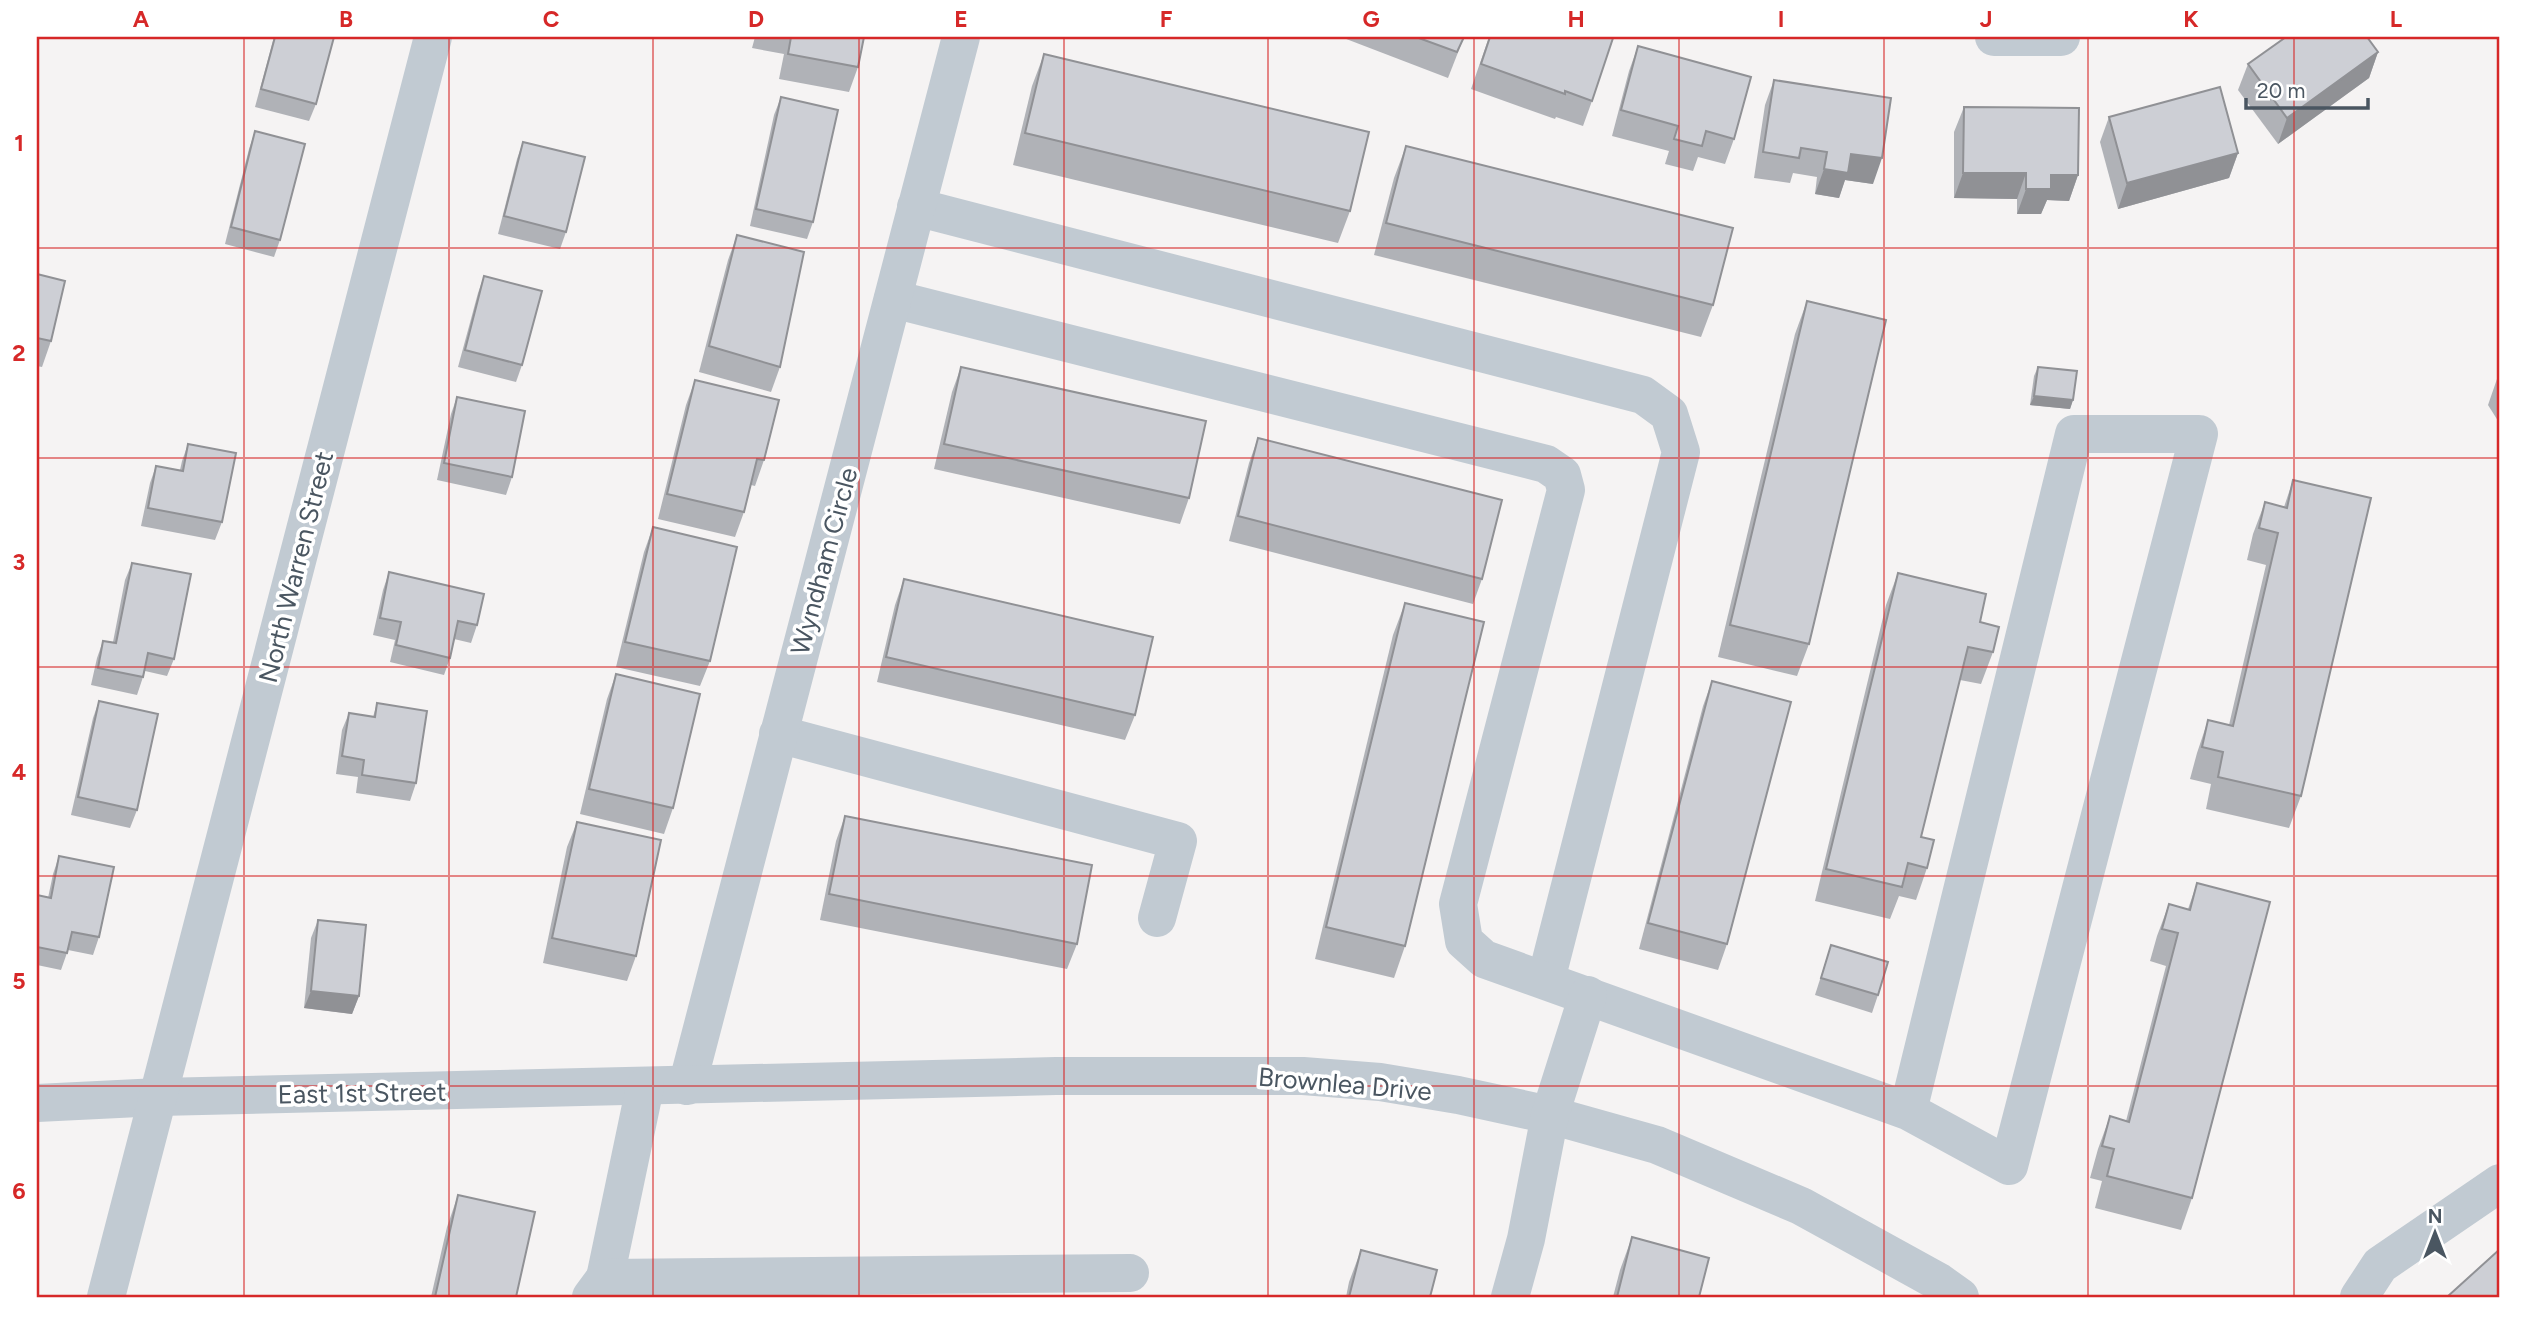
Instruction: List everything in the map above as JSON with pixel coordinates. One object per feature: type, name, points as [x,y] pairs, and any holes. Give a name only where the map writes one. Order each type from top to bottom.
[{"type":"street","name":"North Warren Street","points":[[106,1297],[433,37]]},
{"type":"street","name":"Wyndham Circle","points":[[687,1086],[961,37]]},
{"type":"street","points":[[1994,37],[2061,37]]},
{"type":"street","points":[[916,207],[1643,395],[1669,414],[1681,452],[1546,980]]},
{"type":"street","points":[[893,299],[1546,464],[1562,475],[1566,491],[1458,904],[1464,940],[1483,959],[1908,1111],[2009,1166],[2199,434],[2074,434],[1908,1111]]},
{"type":"street","points":[[778,734],[1178,841],[1157,918]]},
{"type":"street","points":[[1510,1297],[1526,1238],[1550,1115],[1588,995]]},
{"type":"street","name":"Brownlea Drive","points":[[687,1086],[1056,1076],[1303,1076],[1380,1082],[1550,1115],[1657,1145],[1801,1206],[1939,1282],[1960,1297]]},
{"type":"street","name":"East 1st Street","points":[[37,1103],[159,1097],[687,1086]]},
{"type":"street","points":[[645,1087],[598,1288],[1130,1273]]},
{"type":"street","points":[[2359,1297],[2380,1265],[2500,1183]]},
{"type":"building","points":[[275,37],[334,37],[316,104],[261,89]]},
{"type":"building","points":[[791,37],[864,37],[858,67],[788,54]]},
{"type":"building","points":[[1416,37],[1464,37],[1457,52]]},
{"type":"building","points":[[1490,37],[1613,38],[1592,101],[1481,64]]},
{"type":"building","points":[[2286,37],[2367,37],[2378,52],[2287,118],[2248,64]]},
{"type":"building","points":[[1638,46],[1751,77],[1734,139],[1706,131],[1702,146],[1674,139],[1678,126],[1621,110]]},
{"type":"building","points":[[1044,54],[1369,132],[1350,211],[1025,133]]},
{"type":"building","points":[[1774,80],[1891,98],[1882,158],[1851,154],[1848,173],[1824,169],[1827,152],[1801,148],[1799,158],[1763,152]]},
{"type":"building","points":[[2220,87],[2238,153],[2127,183],[2109,117]]},
{"type":"building","points":[[781,97],[838,110],[813,222],[756,209]]},
{"type":"building","points":[[1964,107],[2079,108],[2078,175],[2051,175],[2051,189],[2026,189],[2026,173],[1963,173]]},
{"type":"building","points":[[255,131],[305,144],[280,240],[231,227]]},
{"type":"building","points":[[523,142],[585,157],[566,232],[504,216]]},
{"type":"building","points":[[1406,146],[1733,228],[1713,305],[1386,223]]},
{"type":"building","points":[[737,235],[804,252],[780,367],[709,346]]},
{"type":"building","points":[[37,274],[65,281],[51,341],[37,338]]},
{"type":"building","points":[[484,276],[542,291],[522,365],[465,350]]},
{"type":"building","points":[[1807,301],[1886,320],[1809,644],[1730,625]]},
{"type":"building","points":[[961,367],[1206,421],[1189,498],[944,444]]},
{"type":"building","points":[[2038,367],[2077,371],[2073,400],[2034,396]]},
{"type":"building","points":[[695,380],[779,400],[764,460],[757,459],[744,512],[667,494]]},
{"type":"building","points":[[457,397],[525,411],[512,477],[444,463]]},
{"type":"building","points":[[1258,438],[1502,500],[1482,579],[1238,516]]},
{"type":"building","points":[[188,444],[236,453],[222,522],[148,508],[156,466],[183,471]]},
{"type":"building","points":[[2293,480],[2371,498],[2301,796],[2218,777],[2223,752],[2202,747],[2208,720],[2233,726],[2278,533],[2259,528],[2265,502],[2287,508]]},
{"type":"building","points":[[653,527],[737,547],[710,661],[625,642]]},
{"type":"building","points":[[132,563],[191,574],[174,659],[148,653],[143,677],[98,668],[103,641],[116,643]]},
{"type":"building","points":[[389,572],[484,594],[477,625],[458,621],[450,658],[396,645],[401,622],[380,618]]},
{"type":"building","points":[[1898,573],[1986,594],[1980,622],[1999,627],[1993,652],[1968,647],[1921,837],[1934,840],[1927,868],[1908,863],[1902,887],[1826,869]]},
{"type":"building","points":[[904,579],[1153,637],[1135,715],[886,657]]},
{"type":"building","points":[[1405,603],[1484,622],[1405,946],[1326,927]]},
{"type":"building","points":[[616,674],[700,694],[673,808],[589,789]]},
{"type":"building","points":[[1712,681],[1791,702],[1727,944],[1648,923]]},
{"type":"building","points":[[99,701],[158,714],[137,810],[78,797]]},
{"type":"building","points":[[377,703],[427,711],[416,783],[362,775],[364,760],[342,756],[349,713],[375,717]]},
{"type":"building","points":[[845,816],[1092,865],[1077,944],[829,894]]},
{"type":"building","points":[[577,822],[661,840],[636,956],[552,938]]},
{"type":"building","points":[[59,856],[114,867],[99,937],[72,932],[67,953],[37,947],[37,895],[51,898]]},
{"type":"building","points":[[2197,883],[2270,902],[2192,1198],[2107,1176],[2114,1149],[2102,1146],[2110,1116],[2129,1122],[2178,933],[2162,929],[2169,904],[2190,910]]},
{"type":"building","points":[[318,920],[366,925],[359,996],[311,991]]},
{"type":"building","points":[[1831,945],[1888,962],[1878,995],[1821,978]]},
{"type":"building","points":[[458,1195],[535,1212],[516,1297],[435,1297]]},
{"type":"building","points":[[1632,1237],[1709,1258],[1699,1297],[1617,1297]]},
{"type":"building","points":[[2500,1249],[2500,1297],[2447,1297]]},
{"type":"building","points":[[1361,1250],[1437,1270],[1430,1297],[1349,1297]]}]
